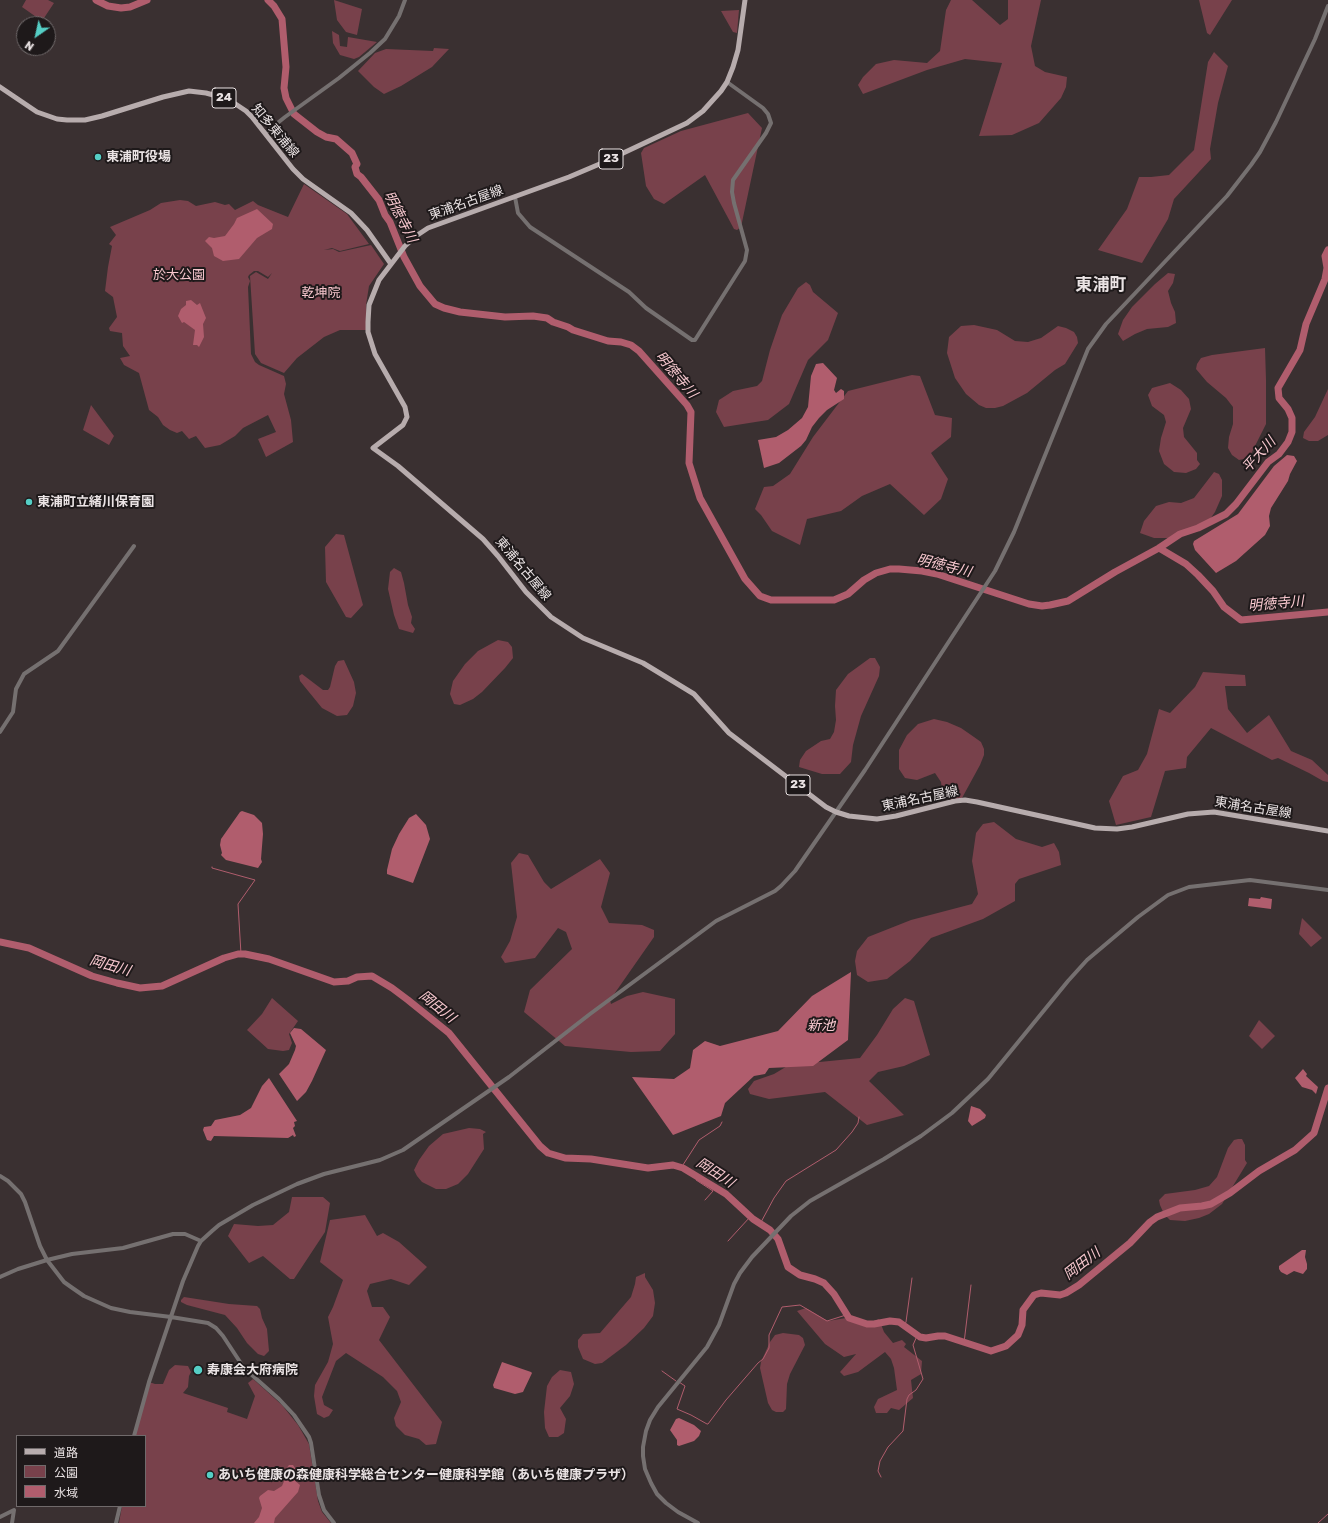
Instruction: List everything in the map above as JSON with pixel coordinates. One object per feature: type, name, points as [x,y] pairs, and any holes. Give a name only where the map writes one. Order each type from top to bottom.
[{"type":"main road","name":"東浦名古屋線","points":[[745,0],[738,50],[734,67],[727,82],[713,102],[687,123],[570,177],[428,228],[405,246],[379,280],[372,296],[368,313],[368,332],[375,354],[405,407],[407,417],[403,425],[373,448],[398,466],[483,539],[526,592],[551,617],[583,638],[643,663],[694,694],[729,733],[826,807],[836,812],[849,816],[877,819],[892,817],[955,801],[965,800],[1095,828],[1117,829],[1132,827],[1188,814],[1214,812],[1328,831]]},
{"type":"main road","name":"知多東浦線","points":[[0,87],[37,112],[57,119],[67,120],[85,120],[102,116],[163,97],[188,91],[206,93],[228,99],[252,117],[293,169],[312,185],[341,204],[359,221],[391,264]]},
{"type":"street","points":[[265,133],[285,116],[339,78],[385,39],[399,16],[405,0]]},
{"type":"street","points":[[134,1435],[142,1403],[183,1281],[201,1241],[219,1225],[275,1194],[324,1174],[380,1160],[403,1150],[498,1085],[590,1014],[716,921],[755,902],[781,886],[796,871],[865,770],[998,566],[1014,532],[1088,349],[1106,324],[1234,188],[1257,156],[1268,138],[1311,48],[1328,6]]},
{"type":"street","points":[[515,197],[518,213],[530,227],[629,292],[646,308],[692,340],[695,340],[745,261],[747,250],[734,203],[732,192],[733,180],[763,138],[771,123],[768,114],[763,108],[727,82]]},
{"type":"street","points":[[0,732],[13,712],[16,689],[24,674],[58,651],[134,546]]},
{"type":"street","points":[[698,1523],[678,1512],[666,1503],[651,1483],[645,1469],[643,1456],[646,1431],[650,1420],[658,1407],[707,1347],[719,1325],[728,1298],[740,1273],[752,1257],[774,1234],[803,1206],[908,1144],[952,1113],[988,1079],[1087,960],[1162,898],[1189,887],[1238,881],[1266,881],[1328,890]]},
{"type":"street","points":[[0,1176],[16,1188],[23,1198],[40,1246],[47,1260],[64,1282],[71,1287],[84,1296],[111,1308],[208,1323],[216,1328],[244,1368],[279,1399],[294,1415],[311,1443],[319,1494],[324,1510],[334,1523]]},
{"type":"street","points":[[0,1277],[18,1269],[47,1260],[72,1254],[123,1248],[178,1233],[188,1234],[201,1241]]},
{"type":"street","points":[[116,1523],[120,1507]]},
{"type":"street","points":[[0,1517],[14,1510],[12,1523]]},
{"type":"green space","points":[[26,0],[48,0],[54,3],[45,16],[35,16],[22,7]]},
{"type":"green space","points":[[334,0],[362,9],[357,35],[346,32],[337,20]]},
{"type":"green space","points":[[951,0],[972,0],[1000,25],[1008,19],[1008,0],[1041,0],[1031,46],[1035,66],[1045,72],[1067,77],[1066,87],[1061,98],[1039,123],[1012,135],[979,136],[1002,63],[965,59],[927,70],[863,94],[858,85],[863,77],[876,64],[894,60],[927,63],[940,51],[946,10]]},
{"type":"green space","points":[[1199,0],[1232,0],[1210,35],[1207,33]]},
{"type":"green space","points":[[739,10],[737,33],[733,32],[721,11]]},
{"type":"green space","points":[[332,31],[339,35],[340,46],[347,47],[348,37],[377,42],[359,57],[354,59],[340,55],[333,43]]},
{"type":"green space","points":[[434,48],[449,49],[432,67],[401,86],[384,94],[374,87],[358,71],[375,53],[386,49],[433,51]]},
{"type":"green space","points":[[1214,52],[1228,66],[1218,103],[1210,149],[1211,159],[1174,199],[1168,219],[1142,263],[1098,250],[1127,209],[1139,177],[1169,175],[1194,150],[1208,62]]},
{"type":"green space","points":[[748,113],[762,128],[741,227],[737,230],[734,229],[705,175],[664,204],[654,199],[646,186],[641,153],[644,148],[681,131]]},
{"type":"green space","name":"於大公園","points":[[304,184],[347,214],[369,244],[340,251],[332,248],[324,250],[333,249],[339,252],[371,245],[384,264],[369,286],[366,305],[368,330],[340,330],[324,337],[297,358],[284,373],[261,363],[255,354],[250,276],[256,272],[268,279],[272,273],[268,277],[258,271],[254,271],[248,277],[250,281],[248,287],[251,354],[255,362],[259,365],[284,376],[286,384],[284,394],[291,420],[293,442],[266,457],[258,439],[276,432],[268,415],[243,428],[235,436],[220,445],[205,448],[196,436],[189,439],[182,431],[177,433],[163,425],[158,417],[149,410],[139,373],[124,365],[120,358],[130,356],[123,346],[122,333],[110,331],[109,328],[117,317],[113,297],[105,291],[112,246],[109,244],[116,235],[110,227],[150,210],[161,203],[180,200],[188,201],[196,206],[215,202],[225,205],[229,204],[235,210],[253,201],[258,205],[288,217]]},
{"type":"green space","points":[[1168,273],[1175,274],[1173,283],[1168,291],[1175,312],[1176,323],[1168,327],[1147,329],[1123,341],[1118,334],[1123,320],[1132,307]]},
{"type":"green space","points":[[806,282],[810,285],[813,292],[838,313],[828,340],[808,360],[789,404],[768,420],[724,427],[716,412],[719,400],[733,391],[757,386],[762,381],[770,350],[782,315],[798,288]]},
{"type":"green space","points":[[974,325],[997,330],[1015,341],[1028,342],[1041,338],[1058,326],[1074,332],[1078,343],[1065,364],[1055,370],[1027,393],[1003,406],[986,408],[979,405],[966,394],[955,378],[947,353],[949,337],[961,326]]},
{"type":"green space","points":[[1265,348],[1266,424],[1249,458],[1239,460],[1232,455],[1228,448],[1229,437],[1233,424],[1233,407],[1226,398],[1207,382],[1196,369],[1197,364],[1201,358],[1212,355]]},
{"type":"green space","points":[[912,375],[920,376],[935,415],[952,418],[951,437],[931,453],[948,479],[941,499],[924,515],[890,484],[862,496],[841,511],[807,519],[800,545],[772,531],[755,509],[764,487],[773,486],[790,474],[813,437],[848,391]]},
{"type":"green space","points":[[1170,383],[1181,390],[1189,399],[1191,409],[1183,428],[1184,437],[1197,453],[1197,460],[1200,464],[1196,469],[1186,473],[1174,472],[1164,464],[1159,451],[1166,422],[1164,415],[1152,406],[1148,395],[1152,388]]},
{"type":"green space","points":[[1328,389],[1328,435],[1318,441],[1309,441],[1303,438],[1304,432],[1315,417]]},
{"type":"green space","points":[[91,405],[114,436],[109,445],[83,430]]},
{"type":"green space","points":[[1214,472],[1219,474],[1222,480],[1222,496],[1215,512],[1208,522],[1193,532],[1173,538],[1154,538],[1140,533],[1144,521],[1156,506],[1169,502],[1181,503],[1194,498]]},
{"type":"green space","points":[[336,534],[344,535],[363,605],[351,618],[346,617],[326,582],[325,547]]},
{"type":"green space","points":[[394,568],[401,572],[412,617],[411,623],[415,629],[413,633],[399,629],[394,615],[388,589],[390,572]]},
{"type":"green space","points":[[498,640],[508,642],[512,647],[513,658],[482,692],[473,699],[460,705],[454,704],[450,694],[453,681],[465,664],[478,651]]},
{"type":"green space","points":[[870,658],[875,658],[880,667],[879,676],[861,716],[853,745],[851,762],[840,774],[822,774],[799,767],[800,760],[806,751],[821,741],[830,739],[834,732],[836,720],[836,690],[848,674]]},
{"type":"green space","points":[[344,660],[354,682],[356,693],[353,706],[347,715],[337,716],[322,708],[300,681],[299,676],[302,674],[323,690],[328,690],[335,666],[338,661]]},
{"type":"green space","points":[[1203,672],[1245,675],[1246,686],[1225,686],[1228,709],[1247,733],[1269,715],[1291,751],[1312,760],[1328,775],[1328,782],[1323,781],[1278,758],[1272,760],[1211,728],[1187,757],[1186,768],[1165,771],[1151,817],[1116,825],[1109,801],[1123,776],[1138,770],[1147,754],[1159,709],[1170,713],[1195,687]]},
{"type":"green space","points":[[934,719],[947,722],[961,728],[981,742],[984,749],[984,755],[980,765],[962,798],[951,800],[943,796],[941,782],[935,773],[917,780],[905,778],[899,769],[899,750],[907,735],[918,724]]},
{"type":"green space","points":[[994,822],[1016,839],[1042,847],[1054,843],[1059,852],[1061,865],[1019,879],[1015,884],[1015,901],[983,919],[931,938],[910,961],[887,979],[868,982],[857,975],[855,961],[857,951],[868,937],[911,920],[972,904],[978,894],[972,861],[976,833],[983,824]]},
{"type":"green space","points":[[519,853],[528,855],[544,882],[551,889],[600,859],[610,873],[601,907],[609,923],[642,925],[654,930],[654,937],[610,1000],[611,1004],[627,996],[643,992],[675,999],[675,1034],[660,1051],[631,1052],[565,1046],[524,1012],[530,990],[572,949],[566,932],[558,928],[535,958],[505,963],[501,957],[510,941],[517,917],[511,863]]},
{"type":"green space","points":[[1302,918],[1322,938],[1311,947],[1299,934]]},
{"type":"green space","points":[[272,998],[298,1021],[289,1034],[292,1043],[289,1050],[283,1051],[268,1049],[247,1030],[262,1014]]},
{"type":"green space","points":[[905,998],[914,1001],[930,1055],[904,1066],[878,1072],[869,1081],[904,1115],[867,1125],[825,1092],[769,1099],[750,1094],[748,1089],[754,1081],[774,1074],[789,1065],[860,1058],[877,1035],[893,1009]]},
{"type":"green space","points":[[1259,1020],[1275,1036],[1262,1049],[1249,1036]]},
{"type":"green space","points":[[469,1128],[480,1129],[486,1132],[483,1134],[484,1149],[468,1174],[458,1184],[446,1189],[436,1189],[422,1182],[414,1170],[429,1146],[443,1134]]},
{"type":"green space","points":[[1242,1139],[1245,1145],[1245,1160],[1247,1163],[1222,1204],[1209,1214],[1199,1218],[1185,1221],[1170,1220],[1164,1214],[1159,1200],[1165,1194],[1195,1190],[1209,1186],[1217,1177],[1228,1148],[1234,1140]]},
{"type":"green space","points":[[292,1197],[323,1197],[330,1203],[325,1232],[294,1279],[290,1279],[263,1256],[249,1263],[228,1236],[234,1224],[258,1226],[273,1225],[289,1212]]},
{"type":"green space","points":[[365,1215],[377,1236],[383,1233],[399,1242],[427,1267],[409,1285],[391,1279],[370,1284],[367,1291],[372,1307],[383,1307],[390,1317],[379,1340],[442,1422],[436,1444],[426,1445],[419,1439],[405,1435],[396,1426],[394,1418],[401,1402],[397,1391],[383,1377],[346,1353],[336,1361],[322,1397],[324,1405],[333,1410],[329,1416],[324,1418],[317,1414],[314,1396],[315,1385],[328,1362],[333,1344],[328,1317],[343,1280],[320,1262],[330,1220]]},
{"type":"green space","points":[[645,1273],[645,1277],[653,1290],[655,1303],[653,1316],[644,1328],[626,1345],[602,1363],[595,1364],[583,1359],[578,1347],[578,1340],[583,1334],[600,1333],[631,1297],[636,1277]]},
{"type":"green space","points":[[184,1297],[229,1304],[257,1306],[260,1309],[267,1329],[269,1351],[264,1356],[258,1354],[247,1343],[237,1328],[225,1315],[187,1305],[181,1302]]},
{"type":"green space","points":[[806,1308],[828,1321],[846,1318],[863,1325],[879,1319],[884,1332],[893,1343],[902,1340],[906,1344],[904,1347],[922,1361],[921,1374],[911,1380],[913,1398],[899,1410],[891,1408],[887,1413],[876,1413],[874,1407],[878,1399],[897,1390],[894,1368],[891,1359],[885,1352],[858,1372],[844,1376],[840,1372],[856,1354],[844,1357],[825,1344],[797,1311]]},
{"type":"green space","points":[[783,1333],[799,1335],[803,1338],[805,1345],[790,1374],[787,1384],[786,1409],[783,1412],[776,1412],[772,1410],[768,1403],[760,1368],[761,1362],[770,1342],[775,1335]]},
{"type":"green space","points":[[175,1365],[188,1366],[191,1372],[188,1387],[183,1393],[228,1408],[227,1412],[247,1419],[255,1396],[248,1383],[253,1379],[282,1405],[298,1425],[309,1444],[318,1501],[322,1512],[331,1523],[119,1523],[122,1507],[146,1507],[146,1435],[134,1435],[149,1382],[163,1384],[169,1370]]},
{"type":"green space","points":[[560,1370],[571,1372],[574,1384],[570,1396],[560,1408],[566,1419],[564,1433],[558,1437],[549,1437],[545,1428],[544,1412],[547,1386],[552,1377]]},
{"type":"water","points":[[257,209],[273,224],[272,229],[257,238],[239,259],[223,261],[214,256],[212,248],[205,241],[209,237],[214,238],[225,236],[237,218]]},
{"type":"water","points":[[191,300],[197,305],[200,303],[206,318],[203,324],[204,337],[199,347],[197,345],[193,345],[195,330],[184,322],[182,323],[178,316],[181,309],[186,305],[186,301]]},
{"type":"water","points":[[823,363],[837,378],[834,390],[836,393],[841,389],[844,391],[844,399],[827,410],[819,418],[801,446],[779,463],[764,468],[758,440],[776,437],[788,430],[802,418],[808,407],[811,376],[816,364]]},
{"type":"water","points":[[1287,455],[1294,456],[1297,461],[1288,481],[1271,508],[1269,516],[1270,526],[1265,535],[1236,561],[1216,573],[1195,550],[1193,544],[1194,541],[1238,514],[1274,466]]},
{"type":"water","points":[[242,811],[254,815],[262,823],[262,862],[258,868],[226,860],[221,855],[221,839]]},
{"type":"water","points":[[416,814],[426,825],[430,839],[413,883],[387,874],[387,870],[392,849],[399,834],[409,818]]},
{"type":"water","points":[[1261,897],[1272,899],[1271,909],[1248,906],[1249,898],[1260,899]]},
{"type":"water","name":"新池","points":[[851,972],[848,1040],[813,1066],[769,1068],[765,1074],[754,1076],[725,1103],[721,1116],[673,1135],[632,1077],[674,1079],[690,1068],[693,1050],[705,1041],[720,1046],[778,1031],[812,996]]},
{"type":"water","points":[[294,1028],[301,1029],[326,1050],[306,1092],[297,1101],[279,1074],[289,1064],[295,1050],[296,1046],[290,1033]]},
{"type":"water","points":[[1303,1069],[1307,1074],[1306,1076],[1318,1087],[1316,1094],[1312,1090],[1302,1087],[1295,1078]]},
{"type":"water","points":[[269,1078],[297,1121],[294,1122],[295,1126],[293,1128],[296,1136],[294,1137],[293,1135],[288,1138],[214,1136],[211,1141],[207,1140],[203,1130],[204,1127],[211,1126],[215,1120],[240,1115],[251,1108],[262,1086]]},
{"type":"water","points":[[971,1106],[980,1109],[986,1115],[985,1118],[972,1126],[968,1121]]},
{"type":"water","points":[[1302,1250],[1306,1250],[1305,1257],[1307,1264],[1307,1269],[1303,1274],[1294,1271],[1287,1275],[1281,1272],[1279,1266]]},
{"type":"water","points":[[502,1362],[532,1373],[523,1392],[515,1394],[494,1388],[493,1385]]},
{"type":"water","points":[[679,1418],[694,1425],[701,1431],[699,1436],[694,1441],[679,1446],[677,1445],[677,1440],[670,1430],[676,1419]]},
{"type":"water","points":[[289,1465],[293,1465],[297,1471],[293,1479],[300,1485],[298,1492],[275,1518],[274,1523],[254,1523],[259,1517],[262,1508],[259,1498],[260,1496],[268,1490],[274,1491],[282,1486],[285,1479],[283,1470]]},
{"type":"waterway","name":"明徳寺川","points":[[96,0],[108,6],[121,8],[130,7],[147,0]]},
{"type":"waterway","name":"明徳寺川","points":[[268,0],[274,6],[282,19],[286,67],[284,88],[286,98],[294,114],[317,132],[326,137],[336,139],[352,153],[357,164],[355,167],[357,174],[379,200],[385,215],[390,222],[404,257],[420,286],[435,304],[460,312],[505,317],[533,316],[547,318],[573,330],[608,341],[621,342],[631,345],[639,351],[687,405],[691,412],[689,463],[700,498],[745,579],[760,596],[771,600],[834,600],[848,594],[864,580],[876,573],[890,569],[899,569],[937,574],[1029,604],[1042,606],[1050,605],[1068,601],[1115,572],[1159,548],[1180,534],[1198,528],[1226,514],[1236,504],[1268,462],[1279,454],[1288,442],[1292,432],[1292,418],[1288,409],[1279,398],[1278,388],[1300,350],[1306,324],[1325,279],[1327,268],[1325,256],[1328,250]]},
{"type":"waterway","name":"明徳寺川","points":[[1159,548],[1186,564],[1213,591],[1224,607],[1241,620],[1328,612]]},
{"type":"waterway","points":[[212,867],[255,880],[238,904],[241,954]]},
{"type":"waterway","name":"岡田川","points":[[0,942],[29,948],[92,976],[140,988],[162,986],[224,958],[238,954],[269,959],[334,982],[348,981],[357,977],[372,976],[392,988],[449,1033],[540,1146],[548,1153],[565,1158],[591,1159],[648,1168],[673,1165],[683,1168],[726,1194],[753,1219],[770,1230],[778,1239],[788,1267],[800,1275],[824,1283],[834,1294],[849,1318],[867,1324],[890,1321],[899,1322],[920,1337],[926,1338],[945,1336],[991,1351],[1006,1346],[1018,1335],[1022,1325],[1023,1310],[1034,1295],[1041,1293],[1060,1295],[1066,1293],[1079,1285],[1130,1243],[1150,1222],[1157,1217],[1180,1208],[1211,1204],[1230,1193],[1259,1171],[1295,1150],[1314,1133],[1328,1088]]},
{"type":"waterway","points":[[760,1224],[774,1198],[786,1181],[836,1150],[852,1132],[858,1123],[859,1117]]},
{"type":"waterway","points":[[681,1168],[699,1140],[720,1126],[722,1122]]},
{"type":"waterway","points":[[698,1177],[696,1180],[713,1191],[705,1200]]},
{"type":"waterway","points":[[728,1241],[750,1217]]},
{"type":"waterway","points":[[904,1326],[906,1322],[912,1278]]},
{"type":"waterway","points":[[964,1343],[971,1285]]},
{"type":"waterway","points":[[679,1382],[685,1386],[677,1409],[708,1424],[726,1400],[763,1359],[769,1348],[769,1335],[782,1307],[800,1305],[827,1321],[846,1315]]},
{"type":"waterway","points":[[881,1477],[878,1471],[880,1461],[888,1447],[903,1431],[907,1399],[909,1395],[916,1390],[923,1379],[913,1345],[917,1336]]},
{"type":"waterway","points":[[662,1371],[676,1381]]},
{"type":"waterway","points":[[1318,1523],[1328,1514]]},
{"type":"place","name":"東浦町役場","points":[[98,157]]},
{"type":"place","name":"東浦町立緒川保育園","points":[[29,502]]},
{"type":"place","name":"寿康会大府病院","points":[[198,1370]]},
{"type":"place","name":"あいち健康の森健康科学総合センター健康科学館（あいち健康プラザ）","points":[[210,1475]]},
{"type":"district","name":"東浦町","points":[[1101,285]]},
{"type":"park label","name":"乾坤院","points":[[321,293]]},
{"type":"water label","name":"平大川","points":[[1259,455]]}]
